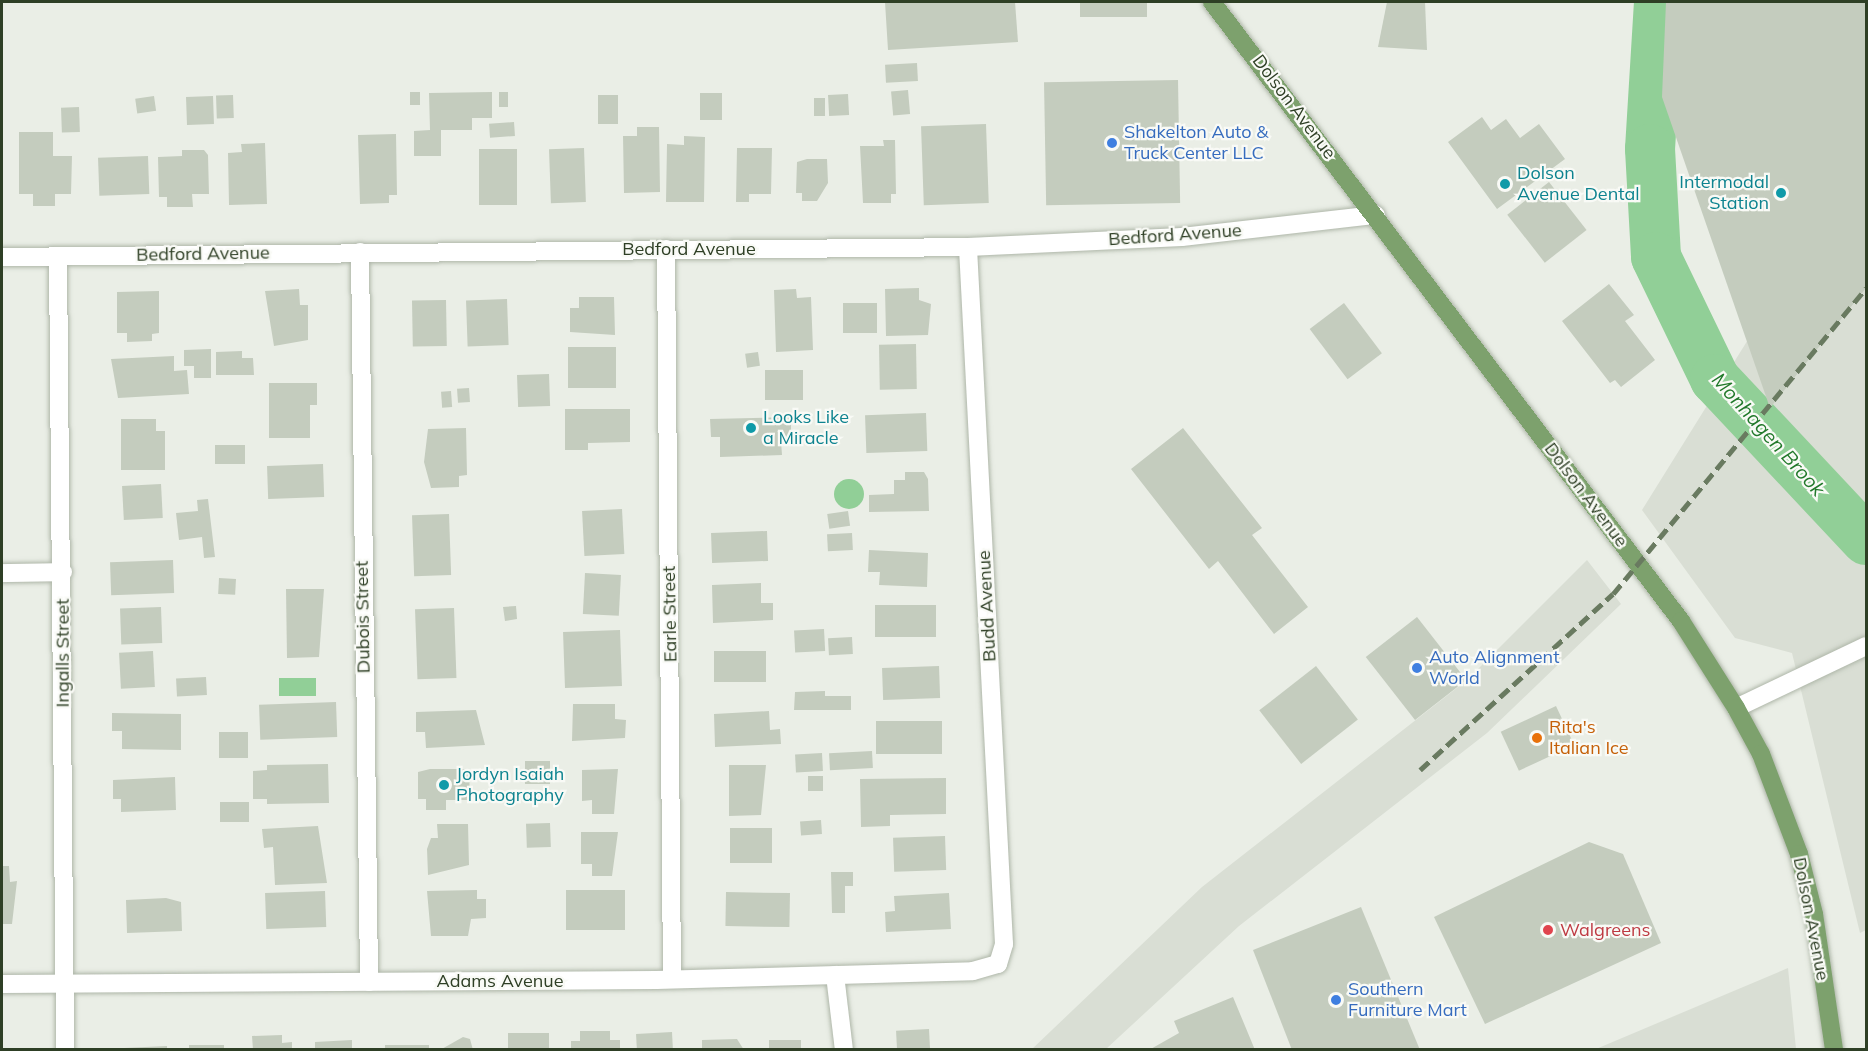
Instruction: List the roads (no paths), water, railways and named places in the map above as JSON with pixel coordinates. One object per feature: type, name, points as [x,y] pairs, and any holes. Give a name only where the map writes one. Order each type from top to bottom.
[{"type":"main road","name":"Dolson Avenue","points":[[1212,2],[1376,215],[1681,621],[1736,708],[1761,753],[1799,854],[1814,914],[1834,1050]]},
{"type":"street","name":"Bedford Avenue","points":[[2,257],[968,247],[1182,237],[1376,215]]},
{"type":"street","name":"Budd Avenue","points":[[968,247],[1004,933],[998,963]]},
{"type":"street","name":"Earle Street","points":[[666,249],[672,979]]},
{"type":"street","name":"Dubois Street","points":[[360,252],[369,982]]},
{"type":"street","name":"Ingalls Street","points":[[58,256],[63,572],[66,1050]]},
{"type":"street","points":[[2,573],[63,572]]},
{"type":"street","points":[[1736,708],[1866,646]]},
{"type":"street","name":"Adams Avenue","points":[[2,984],[672,979],[973,971],[998,963]]},
{"type":"street","points":[[835,975],[844,1050]]},
{"type":"waterway","name":"Monhagen Brook","points":[[1659,2],[1650,149],[1656,257],[1715,379],[1866,540]]},
{"type":"railway","points":[[1420,770],[1613,594],[1866,288]]},
{"type":"place","name":"Shakelton Auto & Truck Center LLC","points":[[1112,143]]},
{"type":"place","name":"Dolson Avenue Dental","points":[[1505,184]]},
{"type":"place","name":"Intermodal Station","points":[[1781,193]]},
{"type":"place","name":"Looks Like a Miracle","points":[[751,428]]},
{"type":"place","name":"Auto Alignment World","points":[[1417,668]]},
{"type":"place","name":"Rita's Italian Ice","points":[[1537,738]]},
{"type":"place","name":"Jordyn Isaiah Photography","points":[[444,785]]},
{"type":"place","name":"Walgreens","points":[[1548,930]]},
{"type":"place","name":"Southern Furniture Mart","points":[[1336,1000]]}]
